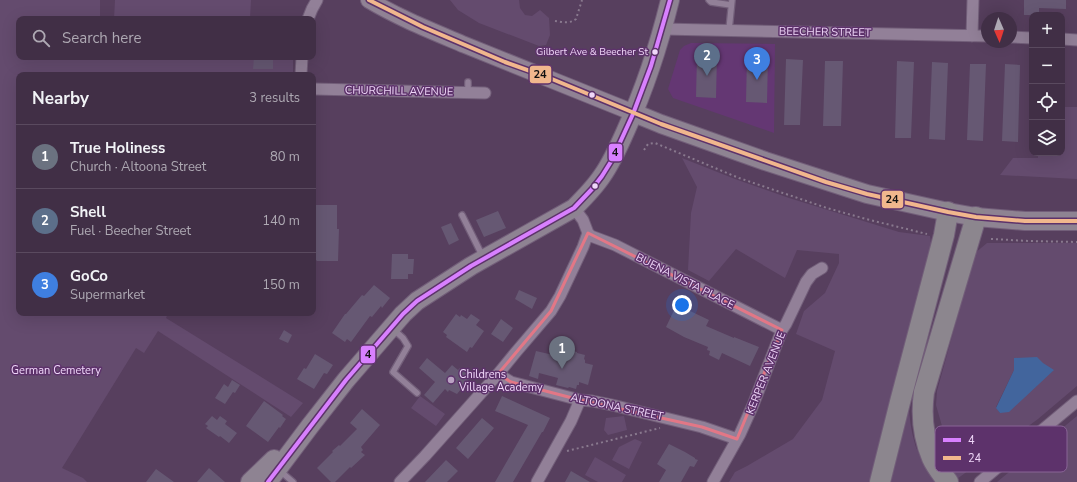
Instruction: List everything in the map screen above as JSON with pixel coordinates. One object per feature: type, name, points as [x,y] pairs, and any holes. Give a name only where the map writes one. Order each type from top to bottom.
[{"type":"highway","points":[[880,482],[944,235],[948,212]]},
{"type":"highway","points":[[935,463],[928,445],[923,417],[922,405],[924,392],[976,217]]},
{"type":"highway","points":[[940,472],[948,482]]},
{"type":"main road","points":[[369,0],[430,30],[505,62],[547,77],[660,124],[826,182],[867,194],[976,217],[1025,221],[1077,221]]},
{"type":"main road","points":[[273,475],[346,380],[403,314],[417,301],[471,266],[574,208],[584,198],[615,157],[652,66],[670,0]]},
{"type":"main road","points":[[250,482],[310,426]]},
{"type":"street","points":[[309,16],[317,0]]},
{"type":"street","points":[[972,36],[973,0]]},
{"type":"street","name":"BEECHER STREET","points":[[663,29],[981,36]]},
{"type":"street","points":[[1017,37],[1029,38]]},
{"type":"street","points":[[1065,39],[1077,40]]},
{"type":"street","points":[[301,72],[302,60]]},
{"type":"street","name":"CHURCHILL AVENUE","points":[[316,89],[468,87],[485,93]]},
{"type":"street","points":[[400,482],[498,374],[551,311],[560,296],[588,234],[583,220],[574,208]]},
{"type":"street","name":"BUENA VISTA PLACE","points":[[588,234],[615,246],[782,330]]},
{"type":"street","name":"KERPER AVENUE","points":[[713,482],[740,434],[782,330],[806,282],[812,274],[822,268]]},
{"type":"street","name":"ALTOONA STREET","points":[[498,374],[511,382],[580,400],[612,405],[702,427],[737,439]]},
{"type":"street","points":[[538,482],[571,421],[580,400]]},
{"type":"street","points":[[1047,426],[1077,401]]},
{"type":"street","points":[[980,482],[992,472]]},
{"type":"lane","points":[[708,0],[711,2],[731,3],[729,30]]},
{"type":"lane","points":[[462,215],[484,259]]},
{"type":"lane","points":[[391,328],[404,338],[408,346],[393,372],[417,394]]},
{"type":"lane","points":[[273,475],[293,482]]},
{"type":"path","points":[[555,21],[574,21],[582,0]]},
{"type":"path","points":[[644,150],[648,144],[655,143],[739,178],[827,208],[927,234]]},
{"type":"path","points":[[991,239],[1077,242]]},
{"type":"path","points":[[566,451],[663,427]]},
{"type":"highlighted area","points":[[588,233],[782,330],[737,439],[702,427],[580,400],[511,382],[498,374],[551,311]]},
{"type":"shaded area","points":[[691,43],[775,44],[774,133],[673,98],[668,89],[680,50],[684,46]]},
{"type":"green space","name":"German Cemetery","points":[[0,0],[100,0],[100,16],[16,16],[16,60],[293,60],[293,72],[16,72],[16,316],[167,316],[166,318],[303,403],[291,417],[158,331],[144,353],[136,348],[62,468],[83,478],[87,482],[0,482]]},
{"type":"green space","points":[[115,0],[251,0],[250,16],[114,16]]},
{"type":"green space","points":[[450,0],[519,0],[520,8],[525,15],[532,16],[540,10],[549,18],[550,35],[546,45],[539,46],[479,23],[458,10]]},
{"type":"green space","points":[[1065,107],[1077,107],[1077,179],[1000,175],[1013,158],[1038,158],[1038,156],[1065,156]]},
{"type":"green space","points":[[682,158],[789,198],[899,232],[930,236],[932,249],[873,482],[729,482],[735,472],[793,439],[822,400],[835,351],[796,334],[804,311],[825,293],[839,263],[839,254],[797,250],[785,278],[736,249],[709,281],[688,270],[691,213],[697,187]]},
{"type":"green space","points":[[987,243],[1077,243],[1077,386],[1029,426],[942,426],[936,405],[937,391],[975,253]],"holes":[[[1014,370],[1000,413],[996,407]]]},
{"type":"green space","points":[[420,396],[445,414],[436,426],[411,408]]},
{"type":"green space","points":[[909,403],[910,424],[917,448],[925,464],[938,482],[891,482]]},
{"type":"green space","points":[[624,416],[627,430],[608,435],[604,430],[606,418]]},
{"type":"green space","points":[[1077,416],[1077,482],[997,482],[1009,472],[1067,472],[1067,426],[1065,426]]},
{"type":"green space","points":[[635,439],[642,442],[629,469],[612,460],[619,447]]},
{"type":"green space","points":[[595,457],[626,475],[622,482],[598,482],[585,475]]},
{"type":"green space","points":[[952,472],[966,472],[957,479]]},
{"type":"water","points":[[1037,357],[1054,370],[1009,412],[1000,413],[996,408],[1014,370],[1014,358]]},
{"type":"building","points":[[1024,0],[1066,0],[1066,9],[1039,8],[1039,12],[1029,12],[1029,15],[1024,15]]},
{"type":"building","points":[[697,55],[717,56],[716,98],[696,97]]},
{"type":"building","points":[[747,56],[768,57],[767,103],[746,102]]},
{"type":"building","points":[[786,59],[803,60],[800,125],[784,125]]},
{"type":"building","points":[[254,60],[273,60],[273,69],[253,69]]},
{"type":"building","points":[[825,61],[843,61],[841,126],[823,126]]},
{"type":"building","points":[[897,61],[914,62],[911,138],[895,138]]},
{"type":"building","points":[[932,62],[948,63],[945,140],[929,139]]},
{"type":"building","points":[[970,64],[986,64],[983,141],[967,140]]},
{"type":"building","points":[[1005,64],[1020,65],[1018,142],[1002,141]]},
{"type":"building","points":[[316,205],[337,205],[337,229],[339,229],[338,261],[316,261]]},
{"type":"building","points":[[498,211],[506,228],[484,237],[476,220]]},
{"type":"building","points":[[451,223],[459,240],[449,245],[441,227]]},
{"type":"building","points":[[392,254],[408,254],[408,259],[414,259],[413,274],[408,274],[408,279],[391,279]]},
{"type":"building","points":[[374,285],[390,298],[372,317],[370,316],[351,342],[347,339],[345,342],[332,333],[345,314],[362,295],[364,296]]},
{"type":"building","points":[[519,290],[537,298],[532,309],[515,299]]},
{"type":"building","points":[[677,304],[709,320],[706,326],[759,347],[750,366],[722,353],[719,360],[709,355],[710,351],[707,350],[708,347],[684,337],[666,327]]},
{"type":"building","points":[[456,314],[467,319],[471,314],[480,320],[476,325],[484,331],[472,348],[470,347],[467,352],[446,337],[447,335],[443,332]]},
{"type":"building","points":[[501,319],[513,328],[503,342],[491,334]]},
{"type":"building","points":[[284,330],[292,335],[288,343],[279,339]]},
{"type":"building","points":[[564,349],[585,355],[585,363],[593,365],[588,385],[579,382],[576,389],[568,388],[556,385],[558,378],[539,373],[538,379],[529,376],[536,351],[562,357]]},
{"type":"building","points":[[315,354],[333,365],[327,374],[324,373],[314,389],[297,379],[304,368],[306,369]]},
{"type":"building","name":"Childrens Village Academy","points":[[427,358],[445,373],[452,365],[458,370],[460,368],[471,377],[457,394],[449,390],[448,392],[445,389],[433,403],[424,395],[435,382],[419,368]]},
{"type":"building","points":[[232,380],[240,385],[225,404],[215,398],[224,384],[228,387]]},
{"type":"building","points":[[502,396],[550,418],[513,482],[495,482],[528,425],[495,411]]},
{"type":"building","points":[[264,401],[286,419],[268,442],[246,426]]},
{"type":"building","points":[[362,409],[380,425],[361,447],[363,450],[361,452],[365,455],[335,482],[331,482],[317,468],[333,452],[332,451],[339,445],[340,446],[357,429],[350,423]]},
{"type":"building","points":[[212,416],[217,420],[220,416],[227,421],[225,424],[237,433],[229,443],[206,428],[208,426],[205,424]]},
{"type":"building","points":[[482,418],[494,428],[468,459],[456,448]]},
{"type":"building","points":[[669,444],[698,460],[694,467],[690,466],[681,482],[659,482],[666,470],[657,464]]},
{"type":"building","points":[[446,460],[458,471],[447,482],[425,482]]},
{"type":"building","points":[[209,468],[225,482],[197,482]]},
{"type":"building","points":[[156,469],[174,482],[146,482]]},
{"type":"building","points":[[571,471],[590,482],[565,482]]},
{"type":"transit line","name":"24","points":[[369,0],[423,27],[505,62],[547,77],[661,124],[826,182],[867,194],[976,217],[1025,221],[1077,221]]},
{"type":"transit line","name":"4","points":[[268,482],[346,380],[403,314],[417,301],[471,266],[574,208],[592,189],[612,160],[633,114],[651,66],[670,0]]},
{"type":"place","name":"Gilbert Ave & Beecher St","points":[[655,52]]},
{"type":"place","name":"Shell","points":[[707,76]]},
{"type":"place","name":"GoCo","points":[[757,80]]},
{"type":"place","name":"True Holiness","points":[[562,369]]},
{"type":"place","name":"Childrens Village Academy","points":[[451,380]]}]
